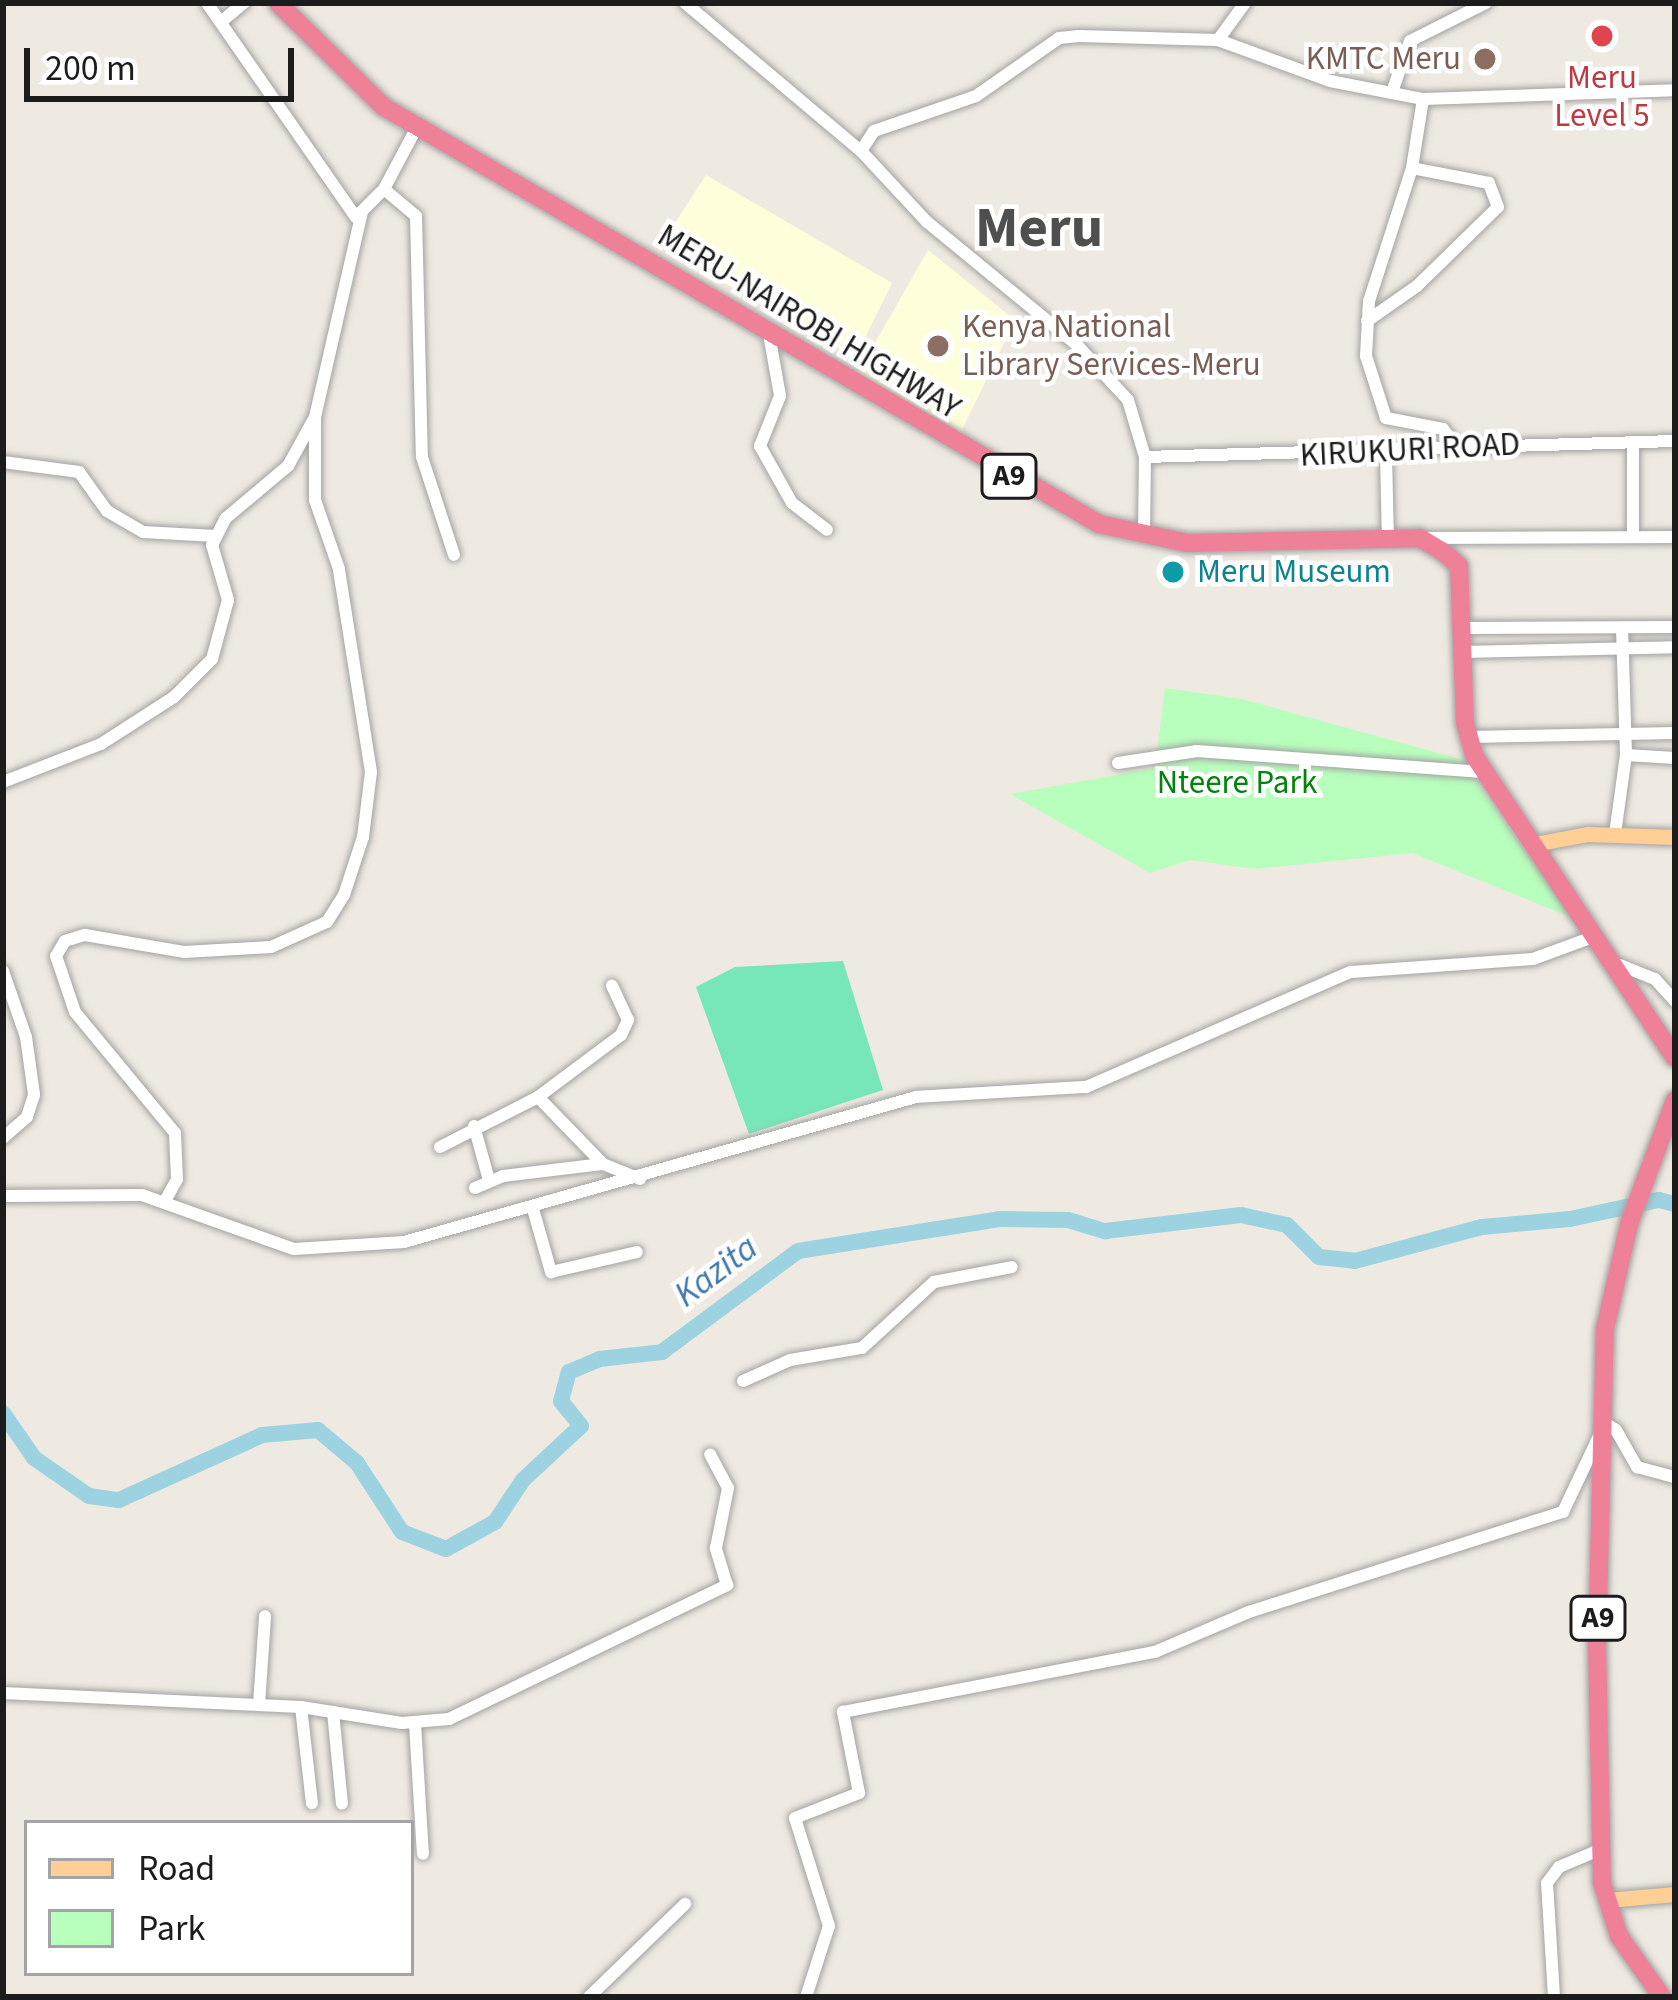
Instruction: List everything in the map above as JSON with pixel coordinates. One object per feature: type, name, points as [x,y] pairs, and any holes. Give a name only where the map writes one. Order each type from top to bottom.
[{"type":"highway","name":"A9","points":[[278,3],[359,90],[417,127]]},
{"type":"highway","name":"MERU-NAIROBI HIGHWAY","points":[[417,127],[1063,506],[1144,538],[1420,538]]},
{"type":"highway","points":[[1420,538],[1459,566],[1468,736],[1482,772],[1620,964],[1675,1058]]},
{"type":"highway","name":"A9","points":[[1662,1997],[1619,1936],[1599,1850],[1601,1426],[1605,1329],[1629,1224],[1675,1100]]},
{"type":"main road","points":[[1534,844],[1615,834],[1675,837]]},
{"type":"main road","points":[[1607,1900],[1675,1894]]},
{"type":"street","points":[[207,3],[359,214]]},
{"type":"street","points":[[221,22],[244,3]]},
{"type":"street","points":[[685,3],[861,151],[964,259],[1109,376],[1128,400],[1145,457],[1144,538]]},
{"type":"street","points":[[1218,40],[1246,3]]},
{"type":"street","points":[[1392,92],[1410,41],[1486,3]]},
{"type":"street","points":[[861,151],[884,124],[976,96],[1059,38],[1218,40],[1330,81],[1423,99],[1675,90]]},
{"type":"street","points":[[1423,99],[1412,168],[1366,321],[1380,410],[1397,424],[1443,429],[1455,445]]},
{"type":"street","points":[[165,1201],[177,1179],[175,1133],[75,1012],[56,956],[65,941],[85,934],[184,952],[271,947],[327,922],[344,895],[363,837],[371,772],[339,569],[315,500],[315,417],[359,214],[384,189],[417,127]]},
{"type":"street","points":[[1366,321],[1417,286],[1498,207],[1489,183],[1412,168]]},
{"type":"street","points":[[384,189],[416,216],[422,457],[454,555]]},
{"type":"street","points":[[769,334],[780,396],[760,446],[792,503],[826,530]]},
{"type":"street","points":[[3,462],[80,472],[107,512],[143,532],[216,536],[288,466],[315,417]]},
{"type":"street","name":"KIRUKURI ROAD","points":[[1145,457],[1386,455],[1455,445],[1675,441]]},
{"type":"street","points":[[1633,443],[1633,536]]},
{"type":"street","points":[[1386,455],[1388,540]]},
{"type":"street","points":[[3,782],[101,744],[199,676],[227,619],[216,536]]},
{"type":"street","points":[[1420,538],[1675,537]]},
{"type":"street","points":[[1459,538],[1459,566]]},
{"type":"street","points":[[1463,628],[1675,627]]},
{"type":"street","points":[[1615,834],[1627,734],[1622,629]]},
{"type":"street","points":[[1462,652],[1675,647]]},
{"type":"street","points":[[1468,736],[1675,733]]},
{"type":"street","points":[[1118,763],[1197,751],[1482,772]]},
{"type":"street","points":[[1626,755],[1675,758]]},
{"type":"street","points":[[3,1196],[165,1201],[244,1237],[294,1249],[404,1242],[533,1210],[916,1097],[1086,1087],[1352,972],[1533,959],[1567,953],[1597,935]]},
{"type":"street","points":[[1620,964],[1655,979],[1675,1001]]},
{"type":"street","points":[[3,971],[26,1037],[34,1095],[27,1117],[3,1138]]},
{"type":"street","points":[[440,1147],[538,1097],[620,1035],[628,1020],[612,986]]},
{"type":"street","points":[[538,1097],[603,1164],[640,1179]]},
{"type":"street","points":[[474,1126],[489,1180]]},
{"type":"street","points":[[475,1188],[489,1180],[603,1164]]},
{"type":"street","points":[[533,1210],[550,1272],[638,1252]]},
{"type":"street","points":[[743,1381],[790,1360],[862,1348],[934,1282],[1012,1267]]},
{"type":"street","points":[[806,1997],[829,1926],[795,1817],[859,1792],[843,1712],[1155,1652],[1249,1612],[1563,1512],[1601,1426],[1616,1430],[1637,1467],[1675,1477]]},
{"type":"street","points":[[3,1693],[301,1707],[415,1724],[449,1719],[727,1585],[716,1548],[728,1488],[710,1454]]},
{"type":"street","points":[[260,1705],[265,1616]]},
{"type":"street","points":[[301,1707],[312,1803]]},
{"type":"street","points":[[333,1712],[342,1804]]},
{"type":"street","points":[[415,1724],[423,1854]]},
{"type":"street","points":[[1553,1997],[1547,1883],[1559,1867],[1599,1850]]},
{"type":"street","points":[[589,1997],[685,1904]]},
{"type":"shaded area","points":[[706,175],[892,283],[855,358],[660,246]]},
{"type":"shaded area","name":"Kenya National Library Services-Meru","points":[[928,250],[1015,320],[961,432],[858,373]]},
{"type":"green space","name":"Nteere Park","points":[[1165,688],[1242,699],[1460,759],[1573,918],[1412,853],[1254,869],[1190,860],[1150,873],[1010,794],[1155,768]]},
{"type":"green space","points":[[843,961],[883,1090],[749,1134],[696,987],[735,967]]},
{"type":"waterway","name":"Kazita","points":[[3,1413],[34,1458],[89,1496],[119,1500],[262,1435],[318,1430],[357,1463],[402,1532],[446,1549],[495,1522],[523,1480],[581,1426],[561,1401],[569,1372],[599,1359],[662,1352],[798,1251],[999,1219],[1068,1220],[1105,1231],[1241,1215],[1287,1225],[1319,1257],[1355,1261],[1482,1227],[1570,1219],[1659,1200],[1675,1204]]},
{"type":"place","name":"Meru Level 5","points":[[1602,36]]},
{"type":"place","name":"KMTC Meru","points":[[1485,59]]},
{"type":"place","name":"Kenya National Library Services-Meru","points":[[938,346]]},
{"type":"place","name":"Meru Museum","points":[[1173,572]]},
{"type":"district","name":"Meru","points":[[1039,229]]}]
